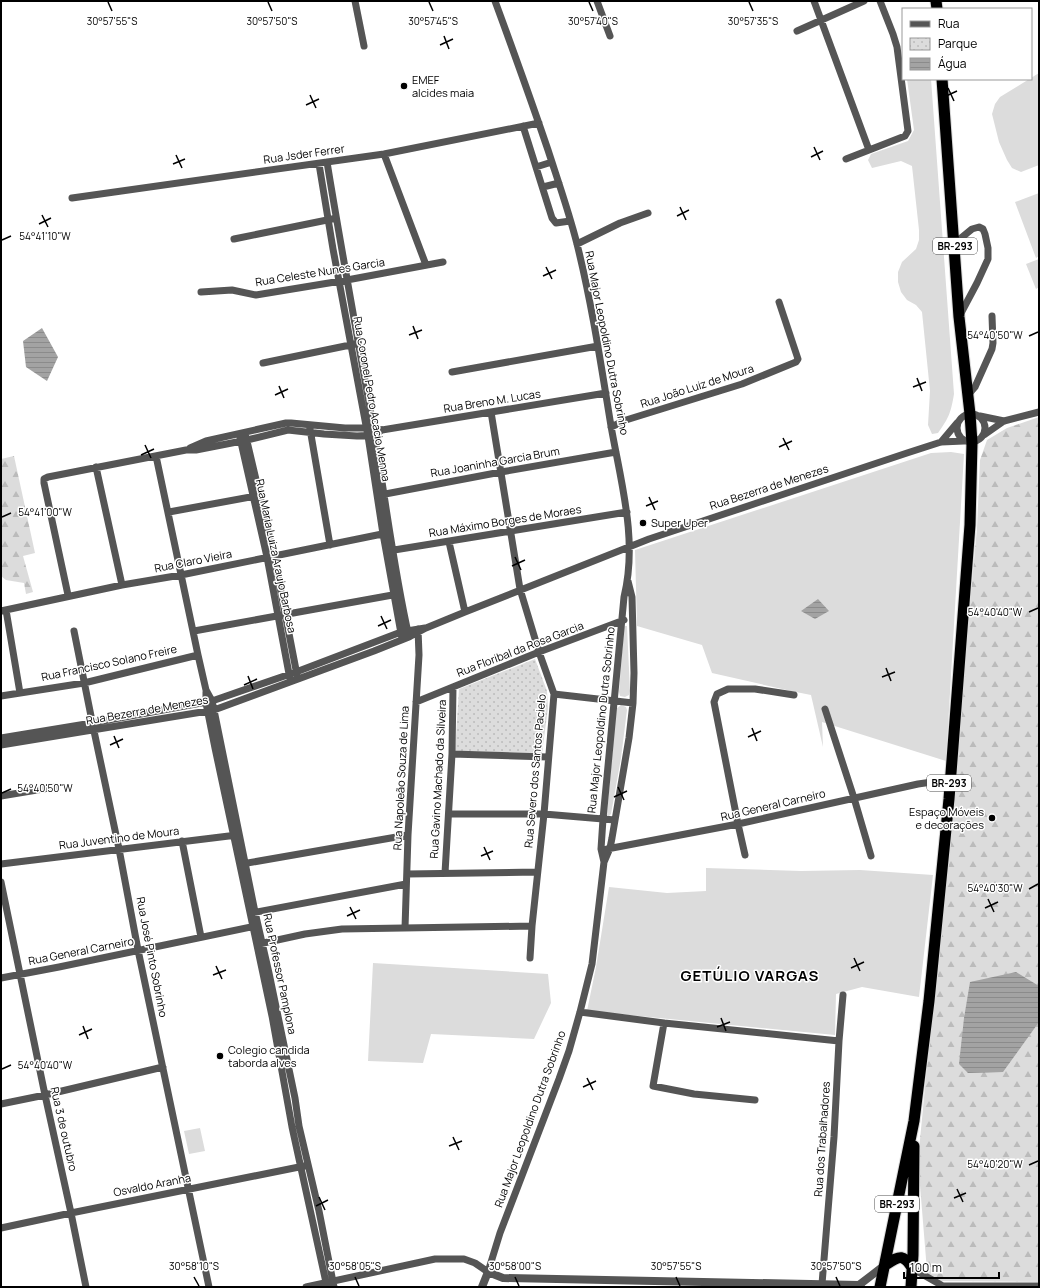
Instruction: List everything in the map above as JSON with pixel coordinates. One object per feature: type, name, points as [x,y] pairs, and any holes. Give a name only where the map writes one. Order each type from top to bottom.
[{"type":"highway","name":"BR-293","points":[[880,1287],[914,1121],[930,993],[942,870],[970,525],[968,442],[975,415],[968,395],[959,317],[955,243],[942,80]]},
{"type":"highway","name":"BR-293","points":[[911,1287],[913,1269],[914,1121]]},
{"type":"highway","points":[[885,1264],[897,1257],[902,1257],[907,1260],[913,1269]]},
{"type":"street","points":[[356,1],[364,46]]},
{"type":"street","name":"Rua Major Leopoldino Dutra Sobrinho","points":[[495,1],[539,123],[577,244],[598,346],[627,512],[630,546],[628,581],[624,597],[603,819],[601,849],[604,862]]},
{"type":"street","points":[[597,1],[610,36]]},
{"type":"street","points":[[814,1],[869,150]]},
{"type":"street","points":[[797,31],[864,1]]},
{"type":"street","points":[[846,159],[906,136],[908,131],[897,47],[880,1]]},
{"type":"street","name":"Rua Jsder Ferrer","points":[[72,198],[384,154],[539,123]]},
{"type":"street","points":[[523,126],[554,221],[556,223],[570,221]]},
{"type":"street","points":[[384,154],[426,265]]},
{"type":"street","name":"Rua Coronel Pedro Acacio Menna","points":[[327,162],[332,219]]},
{"type":"street","points":[[536,167],[552,162]]},
{"type":"street","name":"Rua Coronel Pedro Acacio Menna","points":[[319,164],[332,219],[349,311],[358,343],[386,533],[405,635]]},
{"type":"street","points":[[542,188],[559,183]]},
{"type":"street","points":[[577,244],[620,223],[648,212]]},
{"type":"street","points":[[234,239],[332,219]]},
{"type":"street","points":[[955,243],[972,229],[979,227],[983,229],[988,248],[986,263],[959,317]]},
{"type":"street","name":"Rua Celeste Nunes Garcia","points":[[201,292],[232,290],[256,295],[343,281],[443,262]]},
{"type":"street","name":"Rua João Luiz de Moura","points":[[611,427],[626,420],[742,384],[796,362],[798,358],[779,302]]},
{"type":"street","name":"Rua Coronel Pedro Acacio Menna","points":[[349,311],[351,345],[364,391]]},
{"type":"street","points":[[968,395],[975,387],[994,343],[992,316]]},
{"type":"street","points":[[263,363],[358,343]]},
{"type":"street","points":[[452,372],[598,346]]},
{"type":"street","name":"Rua Breno M. Lucas","points":[[371,432],[606,394]]},
{"type":"street","name":"Rua Severo dos Santos Pacielo","points":[[491,412],[520,589],[539,652],[554,694],[530,958]]},
{"type":"street","points":[[958,423],[957,428],[960,438],[968,442],[981,439],[984,435],[1004,421],[1039,412]]},
{"type":"street","points":[[941,442],[958,423],[960,418],[965,415],[975,415],[1004,421]]},
{"type":"street","points":[[975,415],[985,425],[986,430],[984,435]]},
{"type":"street","points":[[310,429],[330,544]]},
{"type":"street","points":[[68,596],[44,479],[96,467],[186,450],[196,450],[243,437],[288,430],[310,429],[345,432],[371,432]]},
{"type":"street","name":"Rua Maria Luiza Araujo Barbosa","points":[[243,437],[270,556],[294,677]]},
{"type":"street","name":"Rua Bezerra de Menezes","points":[[93,727],[209,702],[352,659],[405,635],[426,628],[630,546],[941,442],[968,442]]},
{"type":"street","name":"Rua Joaninha Garcia Brum","points":[[381,495],[616,452]]},
{"type":"street","name":"Rua Professor Pamplona","points":[[156,456],[211,711],[252,913],[275,1015],[296,1098],[295,1126],[300,1166],[330,1285]]},
{"type":"street","points":[[96,467],[122,584]]},
{"type":"street","points":[[169,512],[256,496]]},
{"type":"street","name":"Rua Máximo Borges de Moraes","points":[[389,551],[627,512]]},
{"type":"street","name":"Rua Claro Vieira","points":[[3,610],[122,584],[181,575],[386,533]]},
{"type":"street","points":[[449,542],[465,612]]},
{"type":"street","name":"Rua Major Leopoldino Dutra Sobrinho","points":[[482,1287],[500,1233],[569,1051],[592,964],[604,862],[610,848],[633,703],[634,672],[632,597],[628,581]]},
{"type":"street","points":[[194,631],[397,594]]},
{"type":"street","points":[[3,610],[20,693]]},
{"type":"street","name":"Rua Floribal da Rosa Garcia","points":[[416,702],[539,652],[632,618]]},
{"type":"street","name":"Rua Napoleão Souza de Lima","points":[[405,928],[408,835],[419,655],[418,630]]},
{"type":"street","name":"Rua José Pinto Sobrinho","points":[[74,631],[119,849],[138,950],[209,1287]]},
{"type":"street","name":"Rua Bezerra de Menezes","points":[[1,738],[35,736],[211,711],[242,700],[348,652],[405,635]]},
{"type":"street","points":[[348,652],[352,659]]},
{"type":"street","name":"Rua Francisco Solano Freire","points":[[1,696],[84,683],[198,655]]},
{"type":"street","name":"Rua Gavino Machado da Silveira","points":[[445,873],[452,754],[453,687]]},
{"type":"street","points":[[745,855],[716,718],[714,702],[717,694],[728,689],[754,689],[794,695]]},
{"type":"street","points":[[239,692],[242,700]]},
{"type":"street","points":[[554,694],[633,703]]},
{"type":"street","points":[[176,708],[177,717]]},
{"type":"street","points":[[825,709],[871,856]]},
{"type":"street","name":"Rua Bezerra de Menezes","points":[[1,745],[35,736]]},
{"type":"street","points":[[452,754],[548,757]]},
{"type":"street","name":"Rua General Carneiro","points":[[601,849],[738,824],[918,784],[932,782],[949,785]]},
{"type":"street","points":[[1,796],[55,787]]},
{"type":"street","points":[[448,814],[544,814],[615,820]]},
{"type":"street","name":"Rua Juventino de Moura","points":[[1,864],[237,835]]},
{"type":"street","points":[[242,864],[408,835]]},
{"type":"street","points":[[182,842],[201,937]]},
{"type":"street","points":[[407,874],[537,872]]},
{"type":"street","name":"Rua 3 de outubro","points":[[1,882],[86,1287]]},
{"type":"street","points":[[252,913],[406,884]]},
{"type":"street","name":"Rua General Carneiro","points":[[1,978],[255,926]]},
{"type":"street","points":[[260,944],[305,934],[342,930],[532,926]]},
{"type":"street","name":"Rua dos Trabalhadores","points":[[822,1284],[834,1137],[843,995]]},
{"type":"street","points":[[580,1012],[664,1023],[839,1041]]},
{"type":"street","points":[[664,1023],[653,1086],[694,1094],[755,1100]]},
{"type":"street","points":[[1,1104],[163,1067]]},
{"type":"street","name":"Rua Professor Pamplona","points":[[295,1126],[308,1165],[319,1211],[330,1285]]},
{"type":"street","name":"Osvaldo Aranha","points":[[1,1228],[308,1165]]},
{"type":"street","points":[[311,1213],[319,1211]]},
{"type":"street","points":[[306,1287],[330,1285],[435,1259],[464,1259],[475,1263],[488,1272],[503,1278],[650,1284],[728,1285],[822,1284],[860,1286],[885,1264]]},
{"type":"street","points":[[913,1269],[941,1286],[1039,1286]]},
{"type":"green space","points":[[1039,73],[1039,165],[1021,172],[1012,168],[1007,160],[999,142],[992,114],[995,104],[1000,97],[1028,80],[1032,80],[1032,77]]},
{"type":"green space","points":[[907,80],[931,80],[954,394],[951,410],[945,423],[938,433],[932,434],[928,425],[930,391],[922,312],[916,305],[907,300],[901,292],[898,282],[898,272],[902,262],[916,249],[919,240],[912,166],[901,161],[872,168],[868,160],[871,154],[908,141],[914,130]]},
{"type":"green space","points":[[1039,193],[1039,256],[1036,258],[1015,202]]},
{"type":"green space","points":[[1039,259],[1039,287],[1036,289],[1026,264]]},
{"type":"green space","points":[[1039,417],[1039,1282],[931,1281],[927,1271],[918,1161],[977,528],[980,460],[987,440],[1007,428]]},
{"type":"green space","points":[[951,452],[964,454],[946,761],[822,722],[823,747],[811,695],[712,673],[702,645],[637,626],[635,550],[931,453]]},
{"type":"green space","points":[[14,456],[35,553],[23,556],[33,592],[26,594],[24,583],[6,580],[1,576],[1,459]]},
{"type":"green space","points":[[625,626],[627,626],[630,691],[629,695],[625,697],[620,696],[619,692]]},
{"type":"green space","points":[[535,659],[547,691],[548,708],[542,753],[455,751],[459,689]]},
{"type":"green space","points":[[621,705],[626,707],[627,710],[621,758],[611,814],[609,816],[607,815],[616,709]]},
{"type":"green space","points":[[706,868],[801,871],[860,870],[933,875],[919,997],[862,987],[836,994],[835,1035],[587,1011],[609,887],[667,893],[706,891]]},
{"type":"green space","points":[[373,963],[548,974],[551,1003],[534,1039],[431,1034],[423,1063],[368,1061]]},
{"type":"green space","points":[[200,1128],[205,1151],[189,1154],[184,1131]]},
{"type":"water","points":[[42,328],[58,357],[47,381],[26,367],[23,341]]},
{"type":"water","points":[[818,599],[829,611],[815,619],[801,611]]},
{"type":"water","points":[[1016,972],[1039,986],[1039,1022],[1003,1072],[968,1073],[959,1064],[970,982]]},
{"type":"place","name":"EMEF alcides maia","points":[[404,86]]},
{"type":"place","name":"Super Uper","points":[[643,523]]},
{"type":"place","name":"Espaço Móveis e decorações","points":[[992,818]]},
{"type":"place","name":"Colegio candida taborda alves","points":[[220,1056]]},
{"type":"district","name":"GETÚLIO VARGAS","points":[[750,976]]}]
